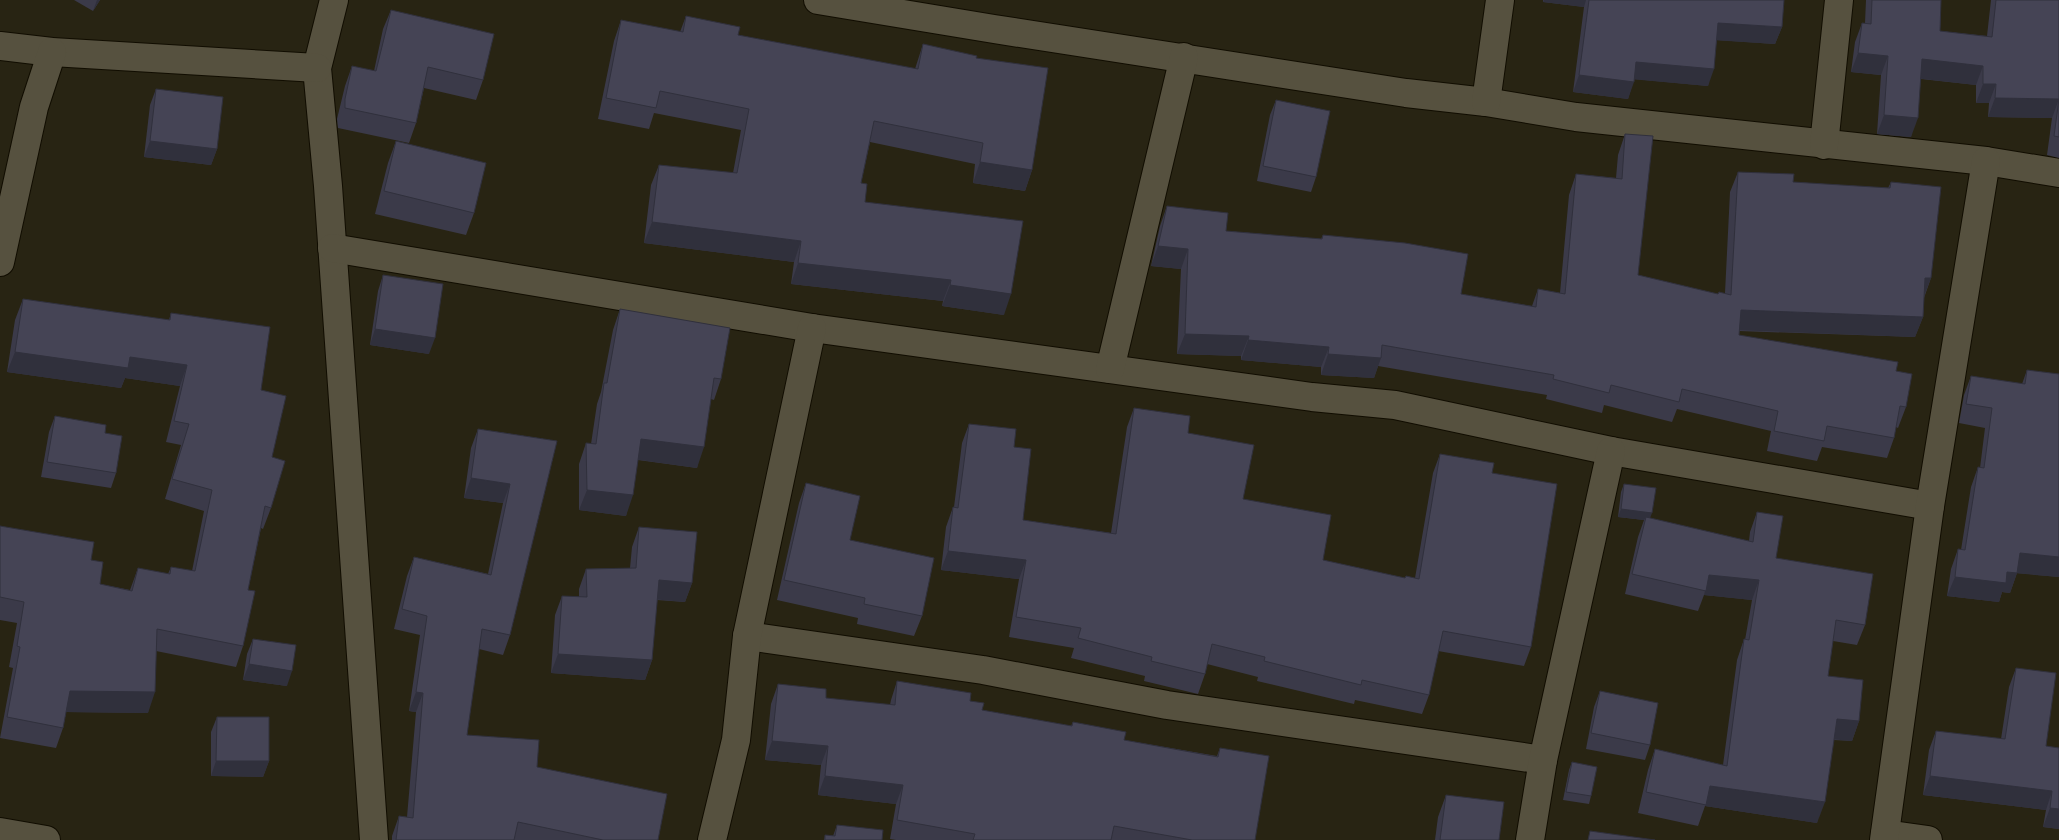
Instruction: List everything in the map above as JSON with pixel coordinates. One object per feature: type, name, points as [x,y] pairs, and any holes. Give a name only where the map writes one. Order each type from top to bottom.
[{"type":"street","points":[[334,0],[317,68],[332,248],[374,840]]},
{"type":"street","points":[[818,0],[849,2],[994,29],[1406,93],[1486,102],[1576,117],[1986,162],[2059,173]]},
{"type":"street","points":[[1486,102],[1500,0]]},
{"type":"street","points":[[1824,145],[1839,0]]},
{"type":"street","points":[[0,46],[52,52],[317,68]]},
{"type":"street","points":[[0,262],[34,107],[52,52]]},
{"type":"street","points":[[1110,369],[1184,57]]},
{"type":"street","points":[[1928,840],[1885,837],[1930,506],[1986,162]]},
{"type":"street","points":[[332,248],[812,328],[1312,396],[1395,405],[1611,451],[1930,506]]},
{"type":"street","points":[[712,840],[736,740],[747,636],[812,328]]},
{"type":"street","points":[[1530,840],[1543,760],[1611,451]]},
{"type":"street","points":[[747,636],[983,670],[1167,706],[1543,760]]},
{"type":"street","points":[[0,832],[46,840]]},
{"type":"building","points":[[1589,0],[1784,0],[1782,27],[1718,23],[1714,69],[1636,62],[1634,82],[1579,75]]},
{"type":"building","points":[[1872,0],[1941,0],[1940,31],[1992,37],[1996,0],[2059,0],[2059,99],[1995,98],[1996,84],[1983,84],[1983,66],[1922,59],[1918,118],[1884,115],[1888,56],[1858,53],[1862,23],[1871,24]]},
{"type":"building","points":[[391,10],[494,34],[483,80],[428,67],[416,123],[345,108],[352,66],[376,71]]},
{"type":"building","points":[[686,16],[740,27],[738,35],[918,69],[923,44],[977,56],[976,58],[1048,68],[1032,170],[980,162],[983,143],[874,121],[861,183],[867,184],[865,202],[1023,221],[1011,294],[950,285],[951,280],[798,263],[801,241],[652,222],[659,165],[737,173],[749,109],[660,91],[656,108],[606,98],[621,20],[683,32]]},
{"type":"building","points":[[156,89],[223,97],[217,149],[150,141]]},
{"type":"building","points":[[2059,99],[2059,137],[2054,136]]},
{"type":"building","points":[[1276,100],[1330,111],[1316,177],[1263,166]]},
{"type":"building","points":[[1625,134],[1653,136],[1638,275],[1718,294],[1719,292],[1731,295],[1738,172],[1794,174],[1793,182],[1890,188],[1891,182],[1941,187],[1931,278],[1925,278],[1923,317],[1741,310],[1739,335],[1898,362],[1896,371],[1912,374],[1906,407],[1900,406],[1894,438],[1827,426],[1824,441],[1774,431],[1778,411],[1682,389],[1679,402],[1611,385],[1609,393],[1553,379],[1554,375],[1382,345],[1381,358],[1328,354],[1329,347],[1248,340],[1249,336],[1185,334],[1188,249],[1158,246],[1167,206],[1228,213],[1226,231],[1322,239],[1323,235],[1405,243],[1468,254],[1461,294],[1536,307],[1538,289],[1565,294],[1576,174],[1622,179]]},
{"type":"building","points":[[396,141],[486,163],[474,213],[384,191]]},
{"type":"building","points":[[383,275],[443,284],[435,338],[375,329]]},
{"type":"building","points":[[23,299],[170,320],[171,313],[270,327],[261,390],[286,396],[272,457],[285,461],[271,508],[265,506],[248,590],[255,591],[243,646],[157,629],[155,692],[70,691],[63,728],[7,717],[20,647],[17,646],[24,602],[0,597],[0,526],[94,542],[91,560],[103,562],[100,584],[132,591],[138,568],[170,574],[171,567],[195,571],[212,490],[172,479],[189,424],[174,421],[187,365],[130,357],[128,368],[15,352]]},
{"type":"building","points":[[620,309],[730,328],[721,379],[714,378],[704,447],[641,439],[633,495],[587,490],[586,443],[596,444],[604,383],[607,383]]},
{"type":"building","points":[[2027,370],[2059,374],[2059,557],[2020,553],[2017,573],[2007,572],[2006,583],[1955,577],[1958,549],[1965,550],[1978,467],[1984,468],[1992,408],[1966,404],[1971,376],[2025,384]]},
{"type":"building","points":[[1134,408],[1190,416],[1188,433],[1254,445],[1243,499],[1331,515],[1323,560],[1405,578],[1406,576],[1419,579],[1440,454],[1494,463],[1492,473],[1557,484],[1531,647],[1443,631],[1429,695],[1362,680],[1361,685],[1264,661],[1265,657],[1212,644],[1205,674],[1151,661],[1152,657],[1078,638],[1081,628],[1016,617],[1026,560],[948,551],[953,507],[958,508],[969,424],[1016,429],[1014,447],[1031,449],[1023,520],[1116,534]]},
{"type":"building","points":[[55,416],[106,425],[105,433],[122,436],[116,473],[47,462]]},
{"type":"building","points":[[478,429],[557,441],[510,635],[482,629],[467,735],[539,740],[537,767],[667,794],[658,840],[603,840],[518,822],[514,840],[396,840],[399,816],[413,818],[423,693],[416,692],[427,616],[402,609],[414,557],[491,575],[510,484],[471,478]]},
{"type":"building","points":[[806,483],[860,496],[850,540],[934,558],[922,616],[864,604],[865,598],[784,580]]},
{"type":"building","points":[[1624,484],[1656,488],[1652,513],[1621,509]]},
{"type":"building","points":[[1757,512],[1783,516],[1776,558],[1873,574],[1865,625],[1836,620],[1828,676],[1863,680],[1859,721],[1837,719],[1825,802],[1710,786],[1706,805],[1646,792],[1655,749],[1727,766],[1744,639],[1749,640],[1759,580],[1709,575],[1706,591],[1632,574],[1646,517],[1753,542]]},
{"type":"building","points":[[639,527],[697,532],[692,583],[659,580],[652,660],[558,654],[562,596],[587,597],[586,569],[636,568]]},
{"type":"building","points":[[253,639],[296,645],[292,671],[249,664]]},
{"type":"building","points":[[2016,668],[2056,673],[2046,746],[2059,748],[2059,809],[2050,808],[2052,791],[1930,776],[1936,731],[2005,739]]},
{"type":"building","points":[[897,681],[971,693],[970,701],[984,703],[982,710],[1072,726],[1073,722],[1126,732],[1124,740],[1218,757],[1220,748],[1269,756],[1255,840],[1192,840],[1114,826],[1111,840],[973,840],[975,834],[897,820],[903,785],[825,776],[828,746],[772,741],[778,684],[826,689],[826,698],[895,705]]},
{"type":"building","points":[[1600,691],[1658,703],[1650,745],[1591,733]]},
{"type":"building","points":[[217,717],[269,717],[269,761],[216,761]]},
{"type":"building","points":[[1572,762],[1597,767],[1591,796],[1566,792]]},
{"type":"building","points":[[1446,795],[1504,802],[1499,840],[1440,840]]},
{"type":"building","points":[[837,825],[883,830],[882,840],[825,840],[825,835],[835,836]]},
{"type":"building","points":[[1590,831],[1655,840],[1588,840]]}]
